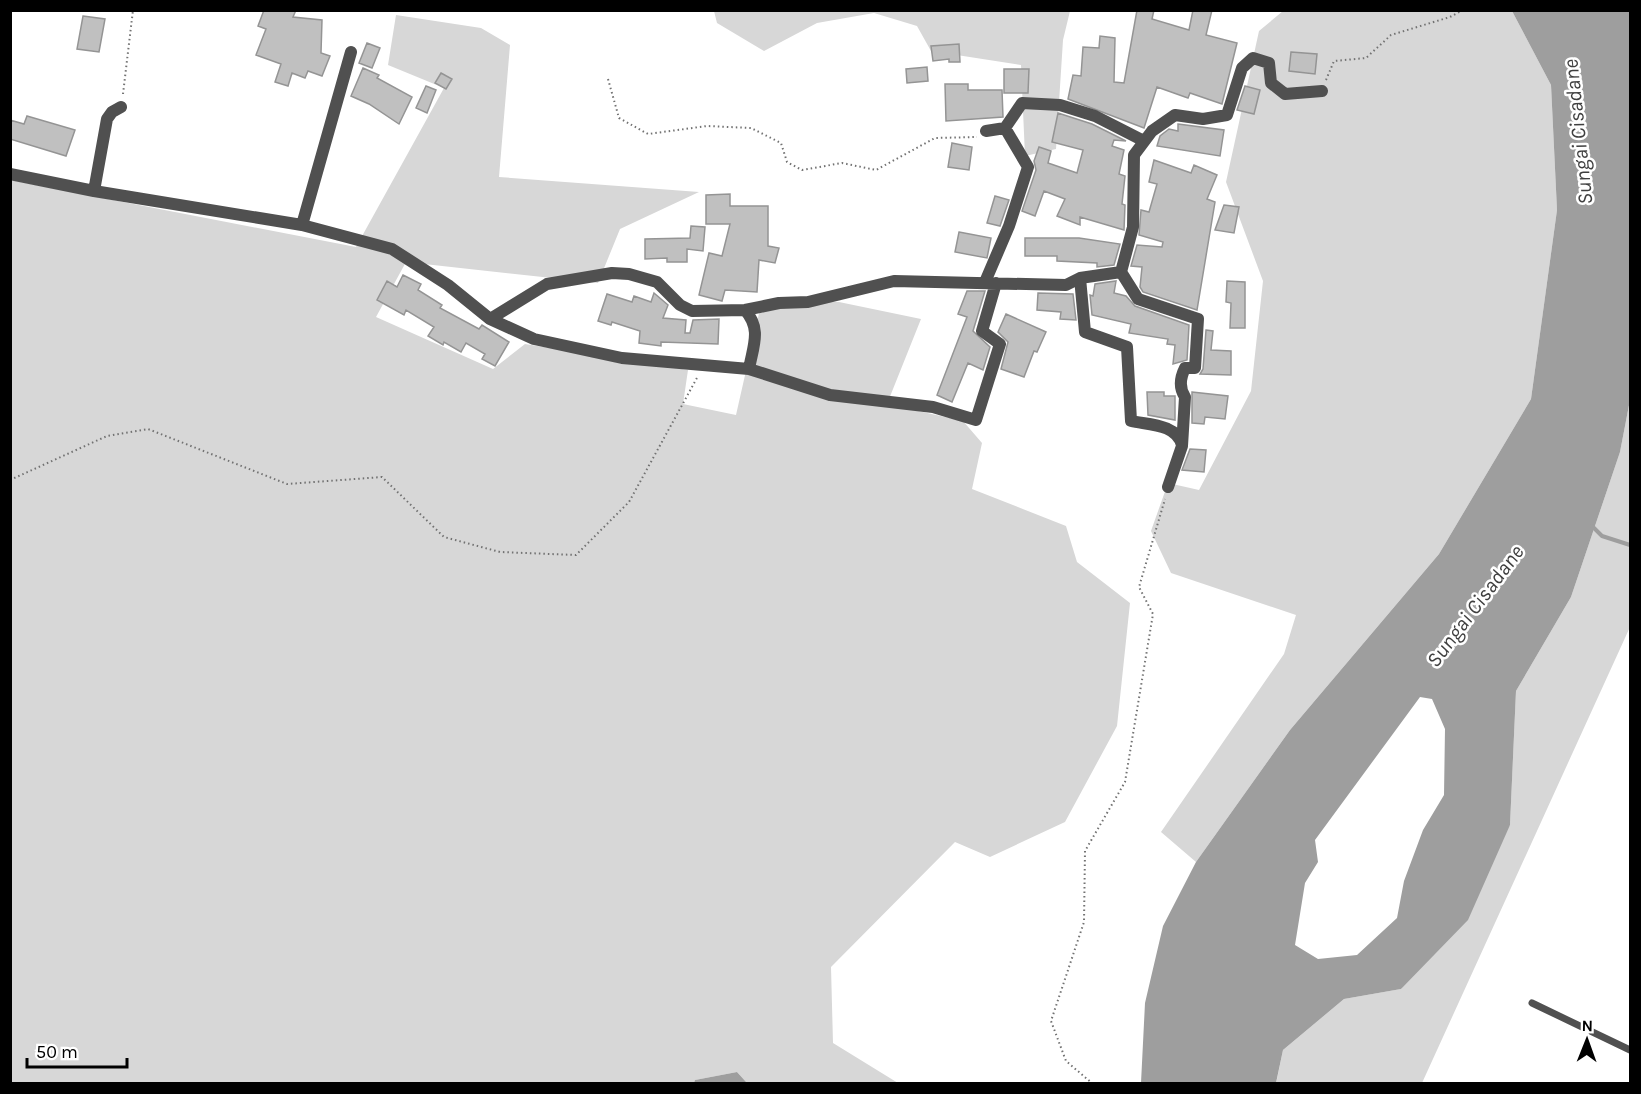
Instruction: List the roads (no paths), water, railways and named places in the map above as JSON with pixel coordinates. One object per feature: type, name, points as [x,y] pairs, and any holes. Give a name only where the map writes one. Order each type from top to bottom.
[{"type":"street","points":[[302,225],[351,52]]},
{"type":"street","points":[[1168,487],[1182,446],[1185,397],[1180,390],[1181,375],[1185,368],[1195,368],[1198,320],[1138,299],[1121,273],[1133,227],[1134,154],[1152,130],[1175,115],[1203,118],[1227,115],[1242,68],[1253,58],[1269,63],[1271,83],[1285,94],[1322,91]]},
{"type":"street","points":[[986,131],[1005,128],[1022,103],[1060,105],[1095,116],[1144,141]]},
{"type":"street","points":[[94,191],[107,119],[111,112],[121,107]]},
{"type":"street","points":[[10,174],[94,191],[302,225],[392,249],[448,285],[490,319],[513,332],[545,342],[622,358],[749,369],[830,395],[933,406],[976,420],[1000,344],[982,331],[991,282],[1028,167],[1005,128]]},
{"type":"street","points":[[490,319],[547,284],[612,273],[629,274],[657,282],[680,305],[692,311],[745,310],[779,303],[808,302],[894,281],[1066,285],[1080,278],[1121,273]]},
{"type":"street","points":[[1080,278],[1085,332],[1127,347],[1131,421],[1173,430],[1179,435],[1182,446]]},
{"type":"street","points":[[745,310],[754,321],[756,328],[749,369]]},
{"type":"lane","points":[[1532,1003],[1630,1050]]},
{"type":"water","name":"Sungai Cisadane","points":[[1512,11],[1630,11],[1630,400],[1620,452],[1571,597],[1516,691],[1510,825],[1468,920],[1401,989],[1344,999],[1283,1050],[1276,1083],[1141,1083],[1145,1003],[1163,926],[1196,862],[1290,730],[1439,554],[1531,399],[1557,210],[1551,85]],"holes":[[[1420,697],[1432,699],[1445,729],[1444,795],[1423,830],[1404,881],[1397,918],[1357,955],[1318,959],[1295,945],[1305,883],[1318,862],[1315,840]]]},
{"type":"water","points":[[737,1072],[747,1083],[694,1083],[695,1080]]},
{"type":"waterway","points":[[1592,526],[1602,536],[1630,545]]}]
